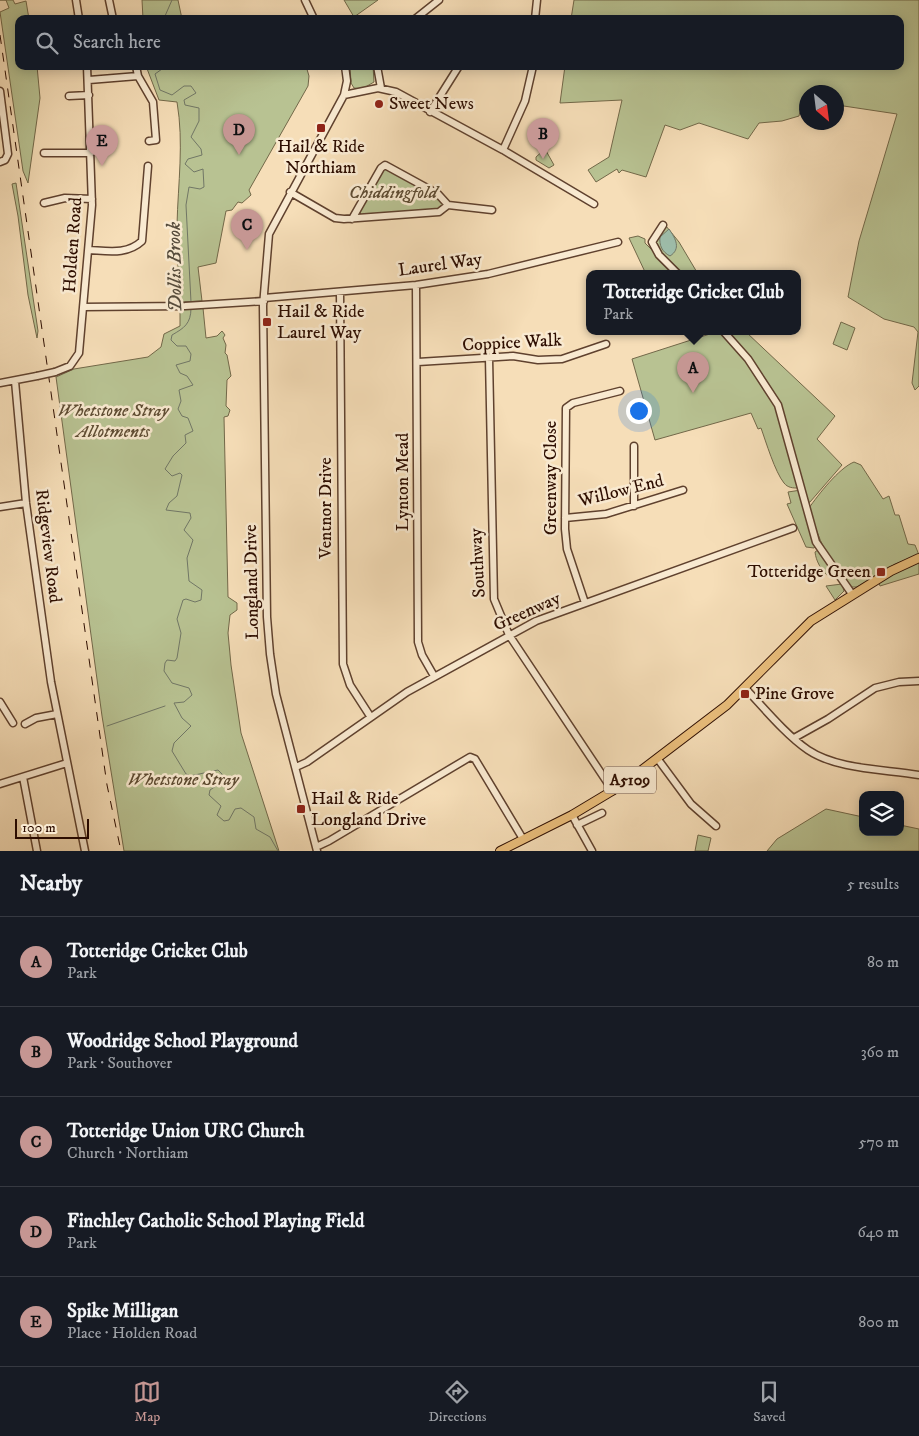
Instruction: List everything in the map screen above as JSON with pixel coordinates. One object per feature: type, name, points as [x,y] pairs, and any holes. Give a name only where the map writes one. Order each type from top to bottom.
[{"type":"main road","name":"A5109","points":[[500,851],[572,815],[612,791],[711,718],[745,688],[800,629],[852,594],[900,566],[919,558]]},
{"type":"street","points":[[76,0],[79,15]]},
{"type":"street","points":[[109,0],[111,15]]},
{"type":"street","points":[[305,0],[312,15]]},
{"type":"street","points":[[420,15],[439,0]]},
{"type":"street","points":[[535,15],[537,0]]},
{"type":"street","name":"Holden Road","points":[[0,382],[15,381],[55,372],[70,366],[78,358],[92,199],[88,70]]},
{"type":"street","points":[[137,70],[138,76],[153,102],[156,140],[149,141]]},
{"type":"street","points":[[346,70],[347,81],[344,95],[381,88],[396,92],[503,150],[594,204]]},
{"type":"street","points":[[378,70],[381,88]]},
{"type":"street","points":[[430,112],[456,70]]},
{"type":"street","points":[[503,150],[520,116],[530,87],[532,70]]},
{"type":"street","points":[[89,80],[138,76]]},
{"type":"street","points":[[0,91],[8,154],[5,160],[0,162]]},
{"type":"street","points":[[69,96],[89,95]]},
{"type":"street","name":"Longland Drive","points":[[316,849],[276,694],[268,639],[264,301],[269,234],[344,95]]},
{"type":"street","points":[[44,153],[91,153]]},
{"type":"street","points":[[352,219],[381,168],[385,165],[438,194],[448,205],[492,210]]},
{"type":"street","points":[[89,250],[123,251],[135,248],[142,241],[148,166]]},
{"type":"street","points":[[290,192],[335,218],[352,219],[440,212],[448,205]]},
{"type":"street","points":[[44,203],[65,198],[92,199]]},
{"type":"street","points":[[663,225],[656,232],[652,242],[659,255],[674,270]]},
{"type":"street","name":"Laurel Way","points":[[83,306],[185,306],[264,301],[416,285],[488,274],[618,242]]},
{"type":"street","name":"Lynton Mead","points":[[416,285],[418,362],[418,642],[434,676]]},
{"type":"street","name":"Ventnor Drive","points":[[340,292],[343,664],[350,685],[370,716]]},
{"type":"street","points":[[727,335],[748,359],[778,405],[816,542],[852,594]]},
{"type":"street","name":"Coppice Walk","points":[[418,362],[513,356],[538,360],[562,359],[606,344]]},
{"type":"street","name":"Southway","points":[[489,358],[492,590],[500,619],[612,791]]},
{"type":"street","name":"Ridgeview Road","points":[[15,381],[26,503],[57,714],[85,851]]},
{"type":"street","name":"Greenway Close","points":[[585,603],[567,549],[565,518],[566,408],[573,403],[620,391]]},
{"type":"street","points":[[634,446],[634,506]]},
{"type":"street","name":"Willow End","points":[[565,518],[606,514],[683,490]]},
{"type":"street","points":[[0,507],[26,503]]},
{"type":"street","name":"Greenway","points":[[296,767],[307,762],[370,716],[434,676],[536,621],[792,528]]},
{"type":"street","points":[[794,738],[828,719],[875,688],[899,682],[919,681]]},
{"type":"street","points":[[745,688],[807,749],[836,762],[919,775]]},
{"type":"street","points":[[0,702],[13,723]]},
{"type":"street","points":[[25,724],[36,718],[57,714]]},
{"type":"street","points":[[316,849],[470,757],[475,759],[523,839]]},
{"type":"street","points":[[657,758],[691,804],[716,826]]},
{"type":"street","points":[[0,784],[67,763]]},
{"type":"street","points":[[23,777],[37,851]]},
{"type":"street","points":[[577,825],[602,813]]},
{"type":"street","points":[[572,815],[592,851]]},
{"type":"green space","points":[[6,0],[13,0],[15,4],[26,1],[28,15],[15,15],[15,70],[37,70],[40,98],[28,183],[23,171],[0,12],[9,8]]},
{"type":"green space","points":[[142,0],[178,0],[181,15],[143,15]]},
{"type":"green space","points":[[344,0],[378,0],[357,15],[353,15]]},
{"type":"green space","points":[[574,0],[919,0],[919,386],[915,390],[912,383],[918,332],[914,327],[884,319],[848,297],[859,241],[897,114],[844,106],[844,85],[799,85],[799,116],[782,121],[759,123],[748,139],[699,123],[680,130],[665,125],[646,177],[622,170],[619,173],[617,169],[596,182],[588,170],[609,157],[622,100],[560,103],[564,70],[904,70],[904,15],[572,15]]},
{"type":"green space","points":[[148,70],[307,70],[309,76],[308,86],[249,190],[251,195],[242,203],[238,202],[232,210],[226,211],[216,263],[198,267],[202,301],[180,302],[177,253],[179,117],[177,102],[159,100]]},
{"type":"green space","points":[[350,70],[373,70],[374,82],[362,89],[354,88],[351,83]]},
{"type":"green space","points":[[545,149],[554,165],[549,168],[536,160],[536,157]]},
{"type":"green space","name":"Chiddingfold","points":[[385,167],[429,191],[445,203],[437,210],[360,215],[360,211]]},
{"type":"green space","points":[[16,183],[38,331],[37,338],[28,295],[12,184]]},
{"type":"green space","points":[[666,226],[679,242],[696,270],[677,270],[662,255],[655,241]]},
{"type":"green space","points":[[638,236],[645,239],[645,243],[672,270],[644,270],[629,238]]},
{"type":"green space","name":"Whetstone Stray","points":[[203,308],[206,338],[217,336],[222,331],[225,335],[223,338],[226,345],[225,353],[231,376],[227,380],[226,406],[230,410],[228,416],[224,417],[228,597],[237,603],[237,610],[230,615],[228,633],[231,665],[241,733],[279,851],[124,851],[102,716],[56,377],[74,369],[148,357],[161,347],[164,334],[180,326],[180,309]]},
{"type":"green space","points":[[841,322],[855,328],[847,350],[833,344]]},
{"type":"green space","points":[[707,335],[723,335],[746,360],[774,401],[798,488],[787,486],[777,472],[761,428],[758,429],[751,413],[655,440],[632,359]]},
{"type":"green space","points":[[728,335],[749,335],[835,416],[817,439],[842,465],[808,503],[775,394],[756,365]]},
{"type":"green space","name":"Totteridge Green","points":[[854,462],[861,465],[883,499],[889,496],[895,515],[899,515],[908,544],[915,545],[919,555],[895,564],[857,587],[852,587],[844,579],[831,561],[820,540],[809,508],[823,489],[842,470]]},
{"type":"green space","name":"Totteridge Green","points":[[801,490],[816,545],[814,548],[806,547],[787,504],[791,503],[788,492]]},
{"type":"green space","name":"Totteridge Green","points":[[818,550],[834,575],[828,576],[821,568],[815,552]]},
{"type":"green space","name":"Totteridge Green","points":[[919,561],[919,574],[880,586],[879,583],[895,572]]},
{"type":"green space","name":"Totteridge Green","points":[[842,584],[844,591],[835,600],[826,586]]},
{"type":"green space","points":[[826,809],[859,816],[859,836],[904,836],[904,826],[919,829],[919,851],[767,851],[777,839]]},
{"type":"green space","points":[[698,835],[711,838],[708,851],[695,851]]},
{"type":"shaded area","points":[[669,229],[674,236],[676,244],[675,250],[670,256],[663,250],[660,240],[660,237]]},
{"type":"waterway","name":"Dollis Brook","points":[[165,15],[172,0]]},
{"type":"waterway","name":"Dollis Brook","points":[[161,70],[155,74],[160,90],[172,95],[184,86],[191,86],[196,93],[184,100],[185,105],[199,108],[199,121],[191,137],[201,149],[202,155],[188,159],[185,164],[194,172],[203,169],[204,187],[200,189],[189,187],[186,205],[191,302]]},
{"type":"waterway","name":"Dollis Brook","points":[[191,308],[188,322],[183,328],[172,335],[171,340],[177,346],[186,346],[191,354],[190,361],[176,365],[180,373],[187,376],[193,385],[179,390],[181,401],[178,409],[182,416],[188,418],[193,431],[185,435],[186,443],[173,456],[165,469],[172,476],[180,473],[182,475],[177,496],[169,503],[166,510],[190,513],[191,518],[184,530],[193,540],[187,558],[189,581],[202,590],[201,600],[195,602],[183,600],[177,619],[181,633],[177,658],[175,661],[167,660],[165,663],[164,671],[172,683],[189,688],[192,695],[184,702],[174,703],[182,718],[191,726],[174,743],[172,751],[186,774],[190,776],[218,770],[222,774],[222,782],[210,790],[209,795],[221,806],[217,815],[224,821],[229,820],[235,809],[241,808],[254,817],[256,829],[270,837],[278,851]]},
{"type":"waterway","points":[[107,726],[165,706]]},
{"type":"railway","points":[[0,35],[107,785],[121,851]]},
{"type":"place","name":"Sweet News","points":[[379,104]]},
{"type":"place","name":"Hail & Ride Northiam","points":[[321,128]]},
{"type":"place","name":"Finchley Catholic School Playing Field","points":[[239,155]]},
{"type":"place","name":"Woodridge School Playground","points":[[543,159]]},
{"type":"place","name":"Spike Milligan","points":[[102,166]]},
{"type":"place","name":"Totteridge Union URC Church","points":[[247,250]]},
{"type":"place","name":"Hail & Ride Laurel Way","points":[[267,322]]},
{"type":"place","name":"Totteridge Cricket Club","points":[[693,393]]},
{"type":"place","name":"Totteridge Green","points":[[881,572]]},
{"type":"place","name":"Pine Grove","points":[[745,694]]},
{"type":"place","name":"Hail & Ride Longland Drive","points":[[301,809]]},
{"type":"park label","name":"Whetstone Stray Allotments","points":[[113,421]]}]
